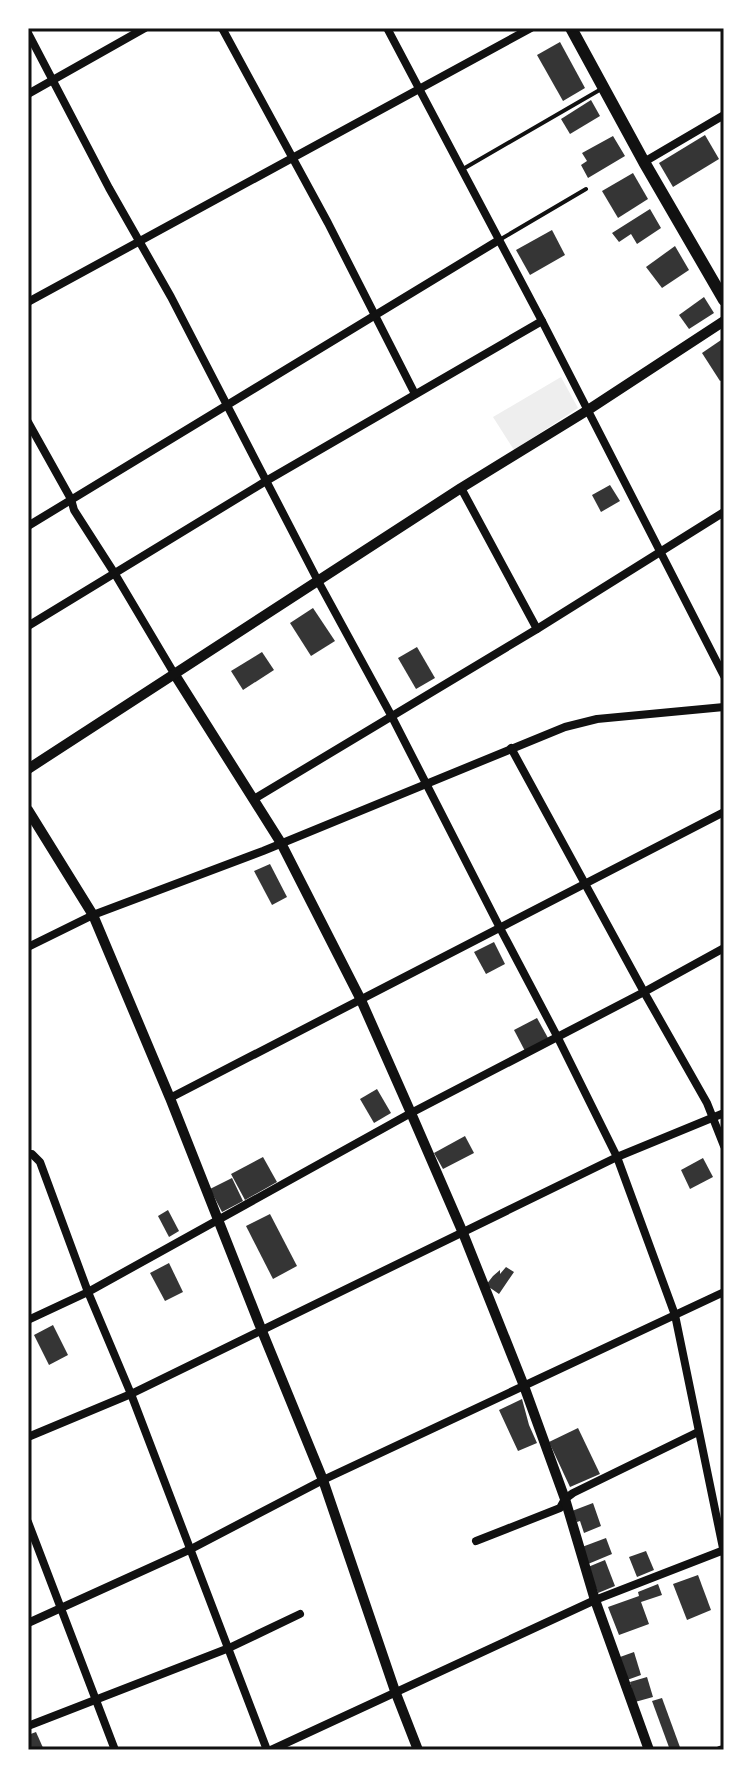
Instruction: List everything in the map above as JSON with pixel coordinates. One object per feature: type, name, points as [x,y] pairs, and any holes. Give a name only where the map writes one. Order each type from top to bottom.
[{"type":"main road","points":[[571,28],[724,300]]},
{"type":"street","points":[[28,94],[145,28]]},
{"type":"street","points":[[222,28],[415,394]]},
{"type":"street","points":[[387,28],[724,676]]},
{"type":"street","points":[[28,302],[531,28]]},
{"type":"street","points":[[28,33],[391,715],[617,1157],[675,1315],[724,1551],[595,1600],[269,1750],[131,1394],[88,1292],[40,1162],[30,1154]]},
{"type":"street","points":[[644,162],[724,115]]},
{"type":"street","points":[[28,526],[499,240]]},
{"type":"street","points":[[28,626],[266,481],[542,321]]},
{"type":"street","points":[[28,769],[724,321]]},
{"type":"street","points":[[28,422],[71,499],[74,510],[281,843],[361,1000],[463,1233],[524,1386],[649,1750]]},
{"type":"street","points":[[461,488],[537,629]]},
{"type":"street","points":[[254,799],[724,512]]},
{"type":"street","points":[[28,947],[93,915],[281,843],[565,727],[597,719],[724,707]]},
{"type":"street","points":[[511,748],[707,1103],[724,1146]]},
{"type":"street","points":[[28,810],[93,915],[170,1098],[323,1480],[418,1750]]},
{"type":"street","points":[[170,1098],[724,812]]},
{"type":"street","points":[[28,1320],[88,1292],[411,1113],[724,948]]},
{"type":"street","points":[[28,1437],[131,1394],[617,1157],[724,1113]]},
{"type":"street","points":[[28,1623],[191,1549],[323,1480],[724,1292]]},
{"type":"street","points":[[476,1541],[560,1508],[573,1493],[698,1432]]},
{"type":"street","points":[[28,1522],[115,1750]]},
{"type":"street","points":[[28,1726],[229,1648],[300,1614]]},
{"type":"lane","points":[[463,169],[603,88]]},
{"type":"lane","points":[[499,240],[586,189]]},
{"type":"shaded area","points":[[561,377],[578,408],[514,450],[493,417]]},
{"type":"building","points":[[560,42],[585,88],[563,101],[537,55]]},
{"type":"building","points":[[591,100],[600,116],[570,134],[561,119]]},
{"type":"building","points":[[705,135],[719,159],[673,187],[659,163]]},
{"type":"building","points":[[613,136],[625,156],[588,178],[581,165],[587,161],[582,153]]},
{"type":"building","points":[[633,173],[648,199],[618,218],[602,191]]},
{"type":"building","points":[[650,209],[661,228],[637,244],[631,234],[619,242],[612,233]]},
{"type":"building","points":[[552,230],[565,255],[530,275],[516,250]]},
{"type":"building","points":[[675,246],[689,270],[662,288],[646,267]]},
{"type":"building","points":[[704,297],[714,313],[689,329],[679,315]]},
{"type":"building","points":[[724,338],[724,379],[720,381],[702,353]]},
{"type":"building","points":[[610,485],[620,501],[601,512],[592,495]]},
{"type":"building","points":[[313,608],[335,641],[311,656],[290,623]]},
{"type":"building","points":[[417,647],[435,678],[416,689],[398,658]]},
{"type":"building","points":[[262,652],[274,670],[243,690],[231,671]]},
{"type":"building","points":[[270,864],[287,897],[272,905],[254,871]]},
{"type":"building","points":[[494,942],[505,964],[486,974],[474,952]]},
{"type":"building","points":[[537,1018],[548,1038],[525,1051],[514,1030]]},
{"type":"building","points":[[377,1089],[391,1113],[374,1123],[360,1099]]},
{"type":"building","points":[[465,1136],[474,1153],[443,1169],[434,1153]]},
{"type":"building","points":[[263,1157],[277,1182],[245,1200],[231,1174]]},
{"type":"building","points":[[703,1158],[713,1177],[690,1189],[681,1170]]},
{"type":"building","points":[[232,1178],[243,1201],[222,1212],[210,1189]]},
{"type":"building","points":[[168,1210],[179,1231],[169,1237],[158,1216]]},
{"type":"building","points":[[270,1214],[297,1266],[273,1279],[246,1226]]},
{"type":"building","points":[[169,1263],[183,1292],[165,1301],[150,1273]]},
{"type":"building","points":[[506,1267],[514,1272],[499,1294],[486,1285]]},
{"type":"building","points":[[53,1325],[68,1355],[49,1365],[34,1335]]},
{"type":"building","points":[[522,1399],[537,1443],[518,1451],[499,1410]]},
{"type":"building","points":[[578,1428],[600,1474],[570,1487],[549,1442]]},
{"type":"building","points":[[593,1503],[601,1526],[584,1533],[572,1511]]},
{"type":"building","points":[[606,1538],[612,1554],[588,1564],[582,1547]]},
{"type":"building","points":[[646,1551],[654,1570],[637,1577],[629,1557]]},
{"type":"building","points":[[605,1560],[615,1586],[598,1593],[588,1567]]},
{"type":"building","points":[[698,1575],[711,1610],[687,1620],[673,1584]]},
{"type":"building","points":[[658,1584],[662,1595],[641,1602],[649,1624],[619,1635],[608,1607],[639,1596],[638,1592]]},
{"type":"building","points":[[634,1652],[641,1675],[627,1680],[620,1657]]},
{"type":"building","points":[[647,1677],[653,1697],[635,1702],[630,1682]]},
{"type":"building","points":[[662,1698],[681,1750],[670,1750],[652,1701]]},
{"type":"building","points":[[36,1732],[44,1750],[28,1750],[28,1735]]}]
